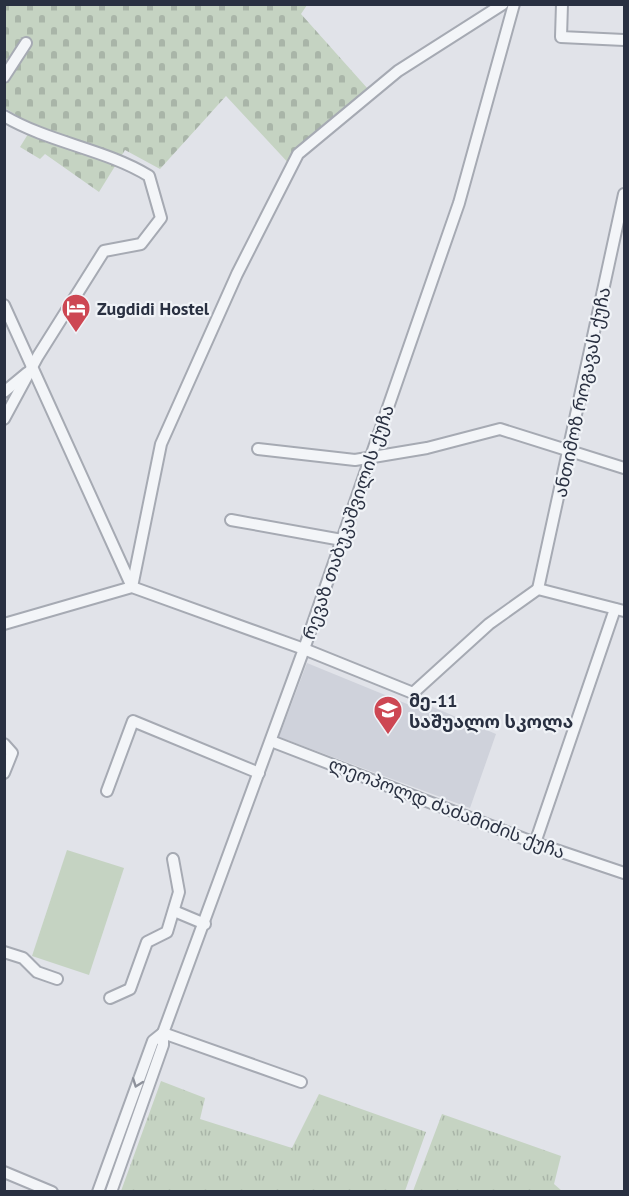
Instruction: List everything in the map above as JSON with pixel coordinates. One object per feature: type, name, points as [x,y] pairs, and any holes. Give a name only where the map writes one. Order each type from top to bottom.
[{"type":"street","points":[[132,587],[161,444],[237,274],[298,154],[398,71],[503,4]]},
{"type":"street","name":"რევაზ თაბუკაშვილის ქუჩა","points":[[111,1191],[163,1045],[163,1033],[304,650],[459,203],[514,4]]},
{"type":"street","points":[[562,4],[561,37],[624,40]]},
{"type":"street","points":[[4,77],[26,43]]},
{"type":"street","points":[[4,116],[67,144],[118,159],[149,176],[161,218],[141,244],[104,251],[4,419]]},
{"type":"street","name":"ანთიმოზ როგავას ქუჩა","points":[[538,589],[624,195]]},
{"type":"street","points":[[4,305],[132,587]]},
{"type":"street","points":[[4,392],[32,369]]},
{"type":"street","points":[[258,449],[354,460],[427,448],[500,429],[624,468]]},
{"type":"street","points":[[231,520],[342,540]]},
{"type":"street","points":[[4,624],[132,587],[413,693],[489,624],[538,589],[620,610],[535,843]]},
{"type":"street","points":[[107,791],[133,721],[259,773]]},
{"type":"street","name":"ლეოპოლდ ძაძამიძის ქუჩა","points":[[270,741],[535,843],[624,873]]},
{"type":"street","points":[[4,744],[12,753],[4,772]]},
{"type":"street","points":[[110,998],[130,989],[147,942],[167,932],[179,892],[173,859]]},
{"type":"street","points":[[174,911],[205,924]]},
{"type":"street","points":[[4,952],[22,958],[38,972],[57,979]]},
{"type":"street","points":[[163,1033],[301,1082]]},
{"type":"street","name":"რევაზ თაბუკაშვილის ქუჩა","points":[[98,1191],[153,1041],[163,1033]]},
{"type":"street","points":[[4,1172],[52,1191]]},
{"type":"shaded area","name":"მე-11 საშუალო სკოლა","points":[[307,663],[412,706],[426,704],[496,734],[470,808],[279,737]]},
{"type":"green space","points":[[4,5],[307,5],[301,14],[368,89],[330,126],[293,168],[226,96],[160,169],[125,150],[99,192],[45,154],[40,159],[20,147],[33,126],[5,108]]},
{"type":"green space","points":[[67,850],[124,868],[89,975],[32,956]]},
{"type":"green space","points":[[161,1081],[205,1098],[200,1119],[292,1148],[319,1094],[426,1132],[405,1191],[121,1191]]},
{"type":"green space","points":[[442,1114],[561,1156],[554,1184],[562,1191],[413,1191]]},
{"type":"place","name":"Zugdidi Hostel","points":[[76,334]]},
{"type":"place","name":"მე-11 საშუალო სკოლა","points":[[388,736]]}]
